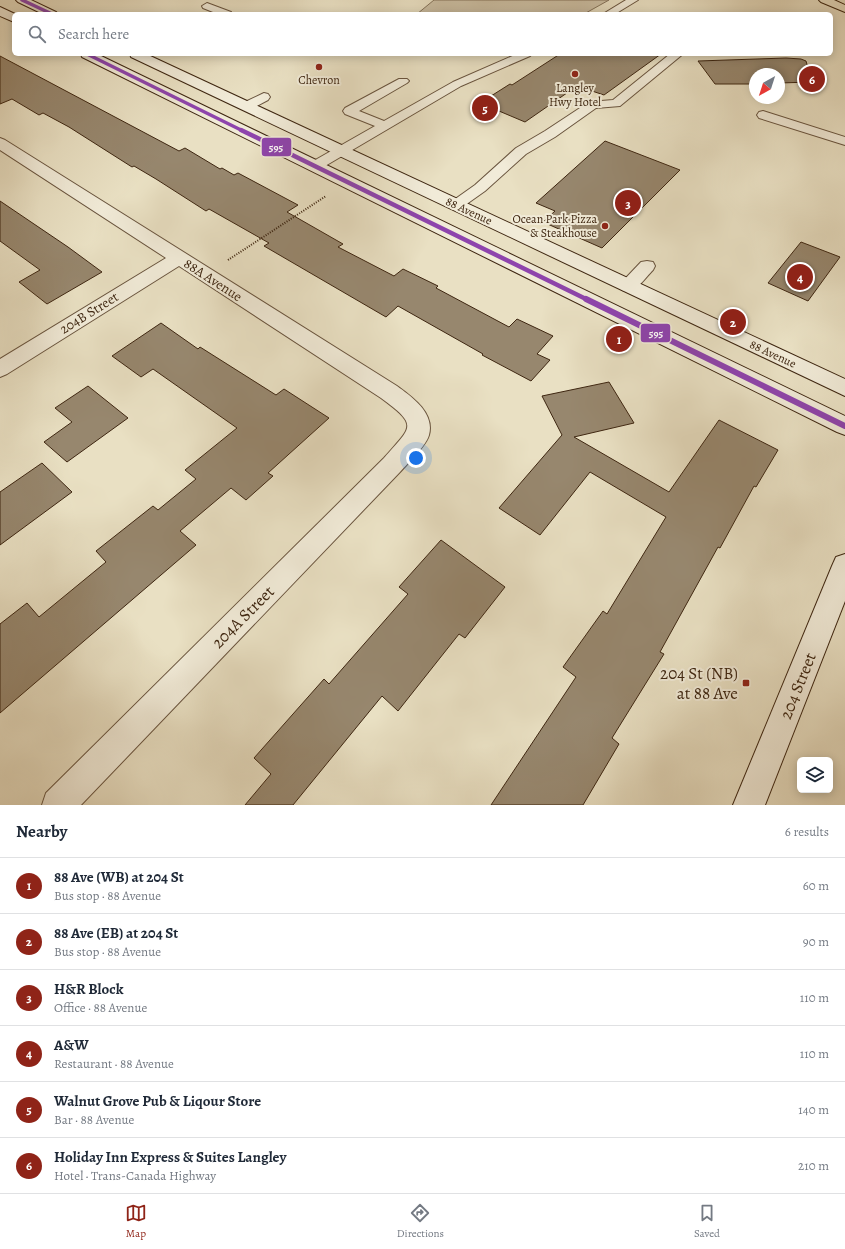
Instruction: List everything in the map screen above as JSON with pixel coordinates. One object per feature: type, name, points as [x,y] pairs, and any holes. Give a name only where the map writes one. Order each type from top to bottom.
[{"type":"highway","points":[[825,0],[845,9]]},
{"type":"main road","points":[[22,0],[48,12]]},
{"type":"main road","points":[[0,11],[12,17]]},
{"type":"main road","name":"88 Avenue","points":[[91,56],[845,426]]},
{"type":"main road","points":[[108,64],[130,56]]},
{"type":"main road","name":"88 Avenue","points":[[139,56],[845,388]]},
{"type":"main road","name":"88A Avenue","points":[[2,148],[389,392],[411,408],[419,424]]},
{"type":"main road","name":"204B Street","points":[[0,369],[178,258]]},
{"type":"main road","name":"204A Street","points":[[58,805],[392,465],[418,435],[419,424]]},
{"type":"main road","name":"204 Street","points":[[749,805],[845,566]]},
{"type":"lane","points":[[612,12],[633,0]]},
{"type":"lane","points":[[207,6],[222,12]]},
{"type":"lane","points":[[315,166],[457,84],[521,56]]},
{"type":"lane","points":[[456,205],[480,188],[520,151],[550,134],[593,105],[616,103],[675,56]]},
{"type":"lane","points":[[385,126],[349,111],[403,81]]},
{"type":"lane","points":[[247,106],[264,98]]},
{"type":"lane","points":[[763,115],[845,141]]},
{"type":"lane","points":[[628,286],[647,266]]},
{"type":"path","points":[[224,262],[327,196]]},
{"type":"shaded area","points":[[434,0],[609,0],[588,12],[419,12]]},
{"type":"building","points":[[0,56],[179,151],[185,148],[220,169],[222,168],[234,175],[238,173],[298,205],[287,212],[343,244],[338,247],[394,276],[403,269],[438,286],[436,288],[509,327],[517,319],[553,336],[537,354],[550,360],[531,381],[482,355],[483,354],[398,306],[386,317],[264,246],[269,243],[209,209],[206,211],[69,127],[43,113],[39,115],[12,99],[0,104]]},
{"type":"building","points":[[557,56],[658,56],[604,95],[577,86],[525,122],[480,103],[510,84],[512,85]]},
{"type":"building","points":[[786,58],[801,59],[806,61],[812,82],[785,83],[785,68],[749,68],[749,84],[715,84],[698,61]]},
{"type":"building","points":[[605,141],[680,170],[602,248],[543,222],[555,211],[536,203]]},
{"type":"building","points":[[0,201],[102,272],[47,304],[19,282],[40,270],[0,241]]},
{"type":"building","points":[[801,242],[840,257],[808,301],[768,283]]},
{"type":"building","points":[[161,323],[198,349],[200,347],[276,395],[284,389],[329,418],[268,473],[273,476],[246,500],[231,488],[180,531],[196,545],[0,713],[0,624],[27,603],[39,617],[106,562],[96,551],[153,506],[158,510],[196,479],[185,470],[237,428],[153,369],[141,377],[112,356]]},
{"type":"building","points":[[609,382],[634,423],[574,437],[669,492],[719,420],[778,450],[756,487],[754,486],[720,548],[718,547],[660,652],[664,654],[612,738],[619,744],[583,805],[491,805],[576,677],[563,667],[603,611],[607,614],[666,517],[590,472],[540,535],[499,508],[562,435],[542,396]]},
{"type":"building","points":[[88,386],[128,418],[67,462],[44,442],[72,422],[55,408]]},
{"type":"building","points":[[42,463],[72,492],[0,545],[0,492]]},
{"type":"building","points":[[441,540],[505,587],[465,638],[459,634],[398,711],[382,696],[293,805],[245,805],[271,774],[254,758],[324,679],[329,684],[408,594],[399,587]]},
{"type":"transit line","name":"595","points":[[22,0],[48,12]]},
{"type":"transit line","name":"595","points":[[91,56],[845,426]]},
{"type":"place","name":"Chevron","points":[[319,67]]},
{"type":"place","name":"Langley Hwy Hotel","points":[[575,74]]},
{"type":"place","name":"Holiday Inn Express & Suites Langley","points":[[812,79]]},
{"type":"place","name":"Walnut Grove Pub & Liqour Store","points":[[485,108]]},
{"type":"place","name":"H&R Block","points":[[628,203]]},
{"type":"place","name":"Ocean Park Pizza & Steakhouse","points":[[605,226]]},
{"type":"place","name":"A&W","points":[[800,277]]},
{"type":"place","name":"88 Ave (EB) at 204 St","points":[[733,322]]},
{"type":"place","name":"88 Ave (WB) at 204 St","points":[[619,339]]},
{"type":"place","name":"204 St (NB) at 88 Ave","points":[[746,683]]}]
